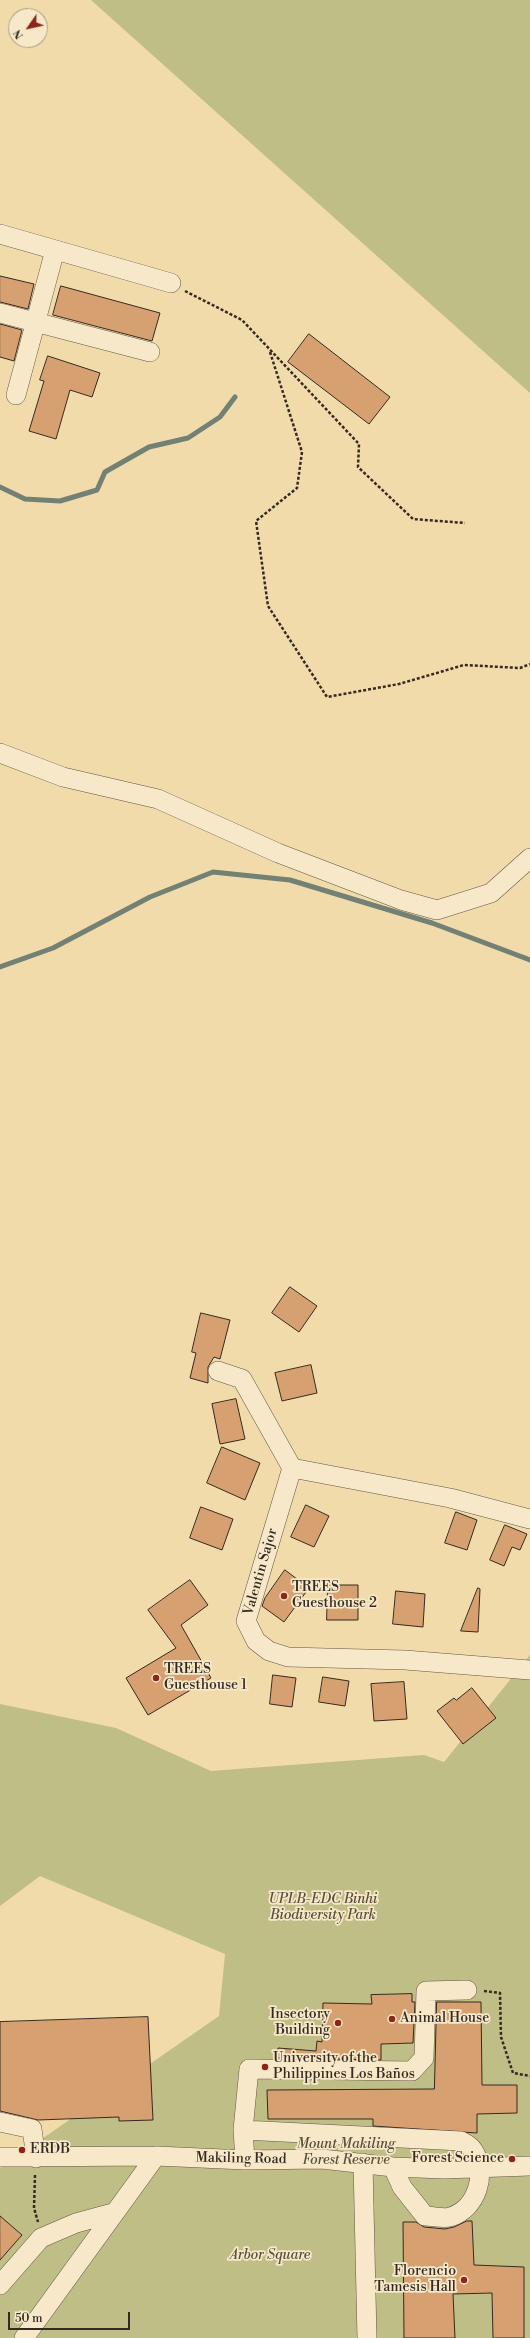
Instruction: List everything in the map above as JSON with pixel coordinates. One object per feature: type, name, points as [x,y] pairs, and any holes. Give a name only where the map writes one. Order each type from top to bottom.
[{"type":"street","points":[[0,234],[171,283]]},
{"type":"street","points":[[16,395],[34,323],[55,250]]},
{"type":"street","points":[[0,313],[150,352]]},
{"type":"street","points":[[0,753],[63,777],[158,799],[278,853],[401,900],[438,910],[491,893],[530,858]]},
{"type":"street","points":[[218,1371],[242,1379],[292,1468],[442,1497],[530,1519]]},
{"type":"street","name":"Valentin Sajor","points":[[292,1468],[246,1621],[256,1641],[269,1651],[288,1657],[405,1660],[530,1670]]},
{"type":"street","points":[[244,2160],[243,2130],[249,2069],[412,2071],[424,2058],[426,1990],[467,1990]]},
{"type":"street","points":[[0,2122],[32,2129],[36,2165]]},
{"type":"street","points":[[243,2130],[461,2141],[473,2149],[480,2168],[479,2186],[470,2205],[450,2217],[425,2216],[402,2188],[393,2167]]},
{"type":"street","points":[[24,2338],[113,2213],[156,2156]]},
{"type":"street","name":"Makiling Road","points":[[0,2157],[36,2165],[156,2156],[244,2160],[322,2159],[393,2167],[444,2169],[530,2166]]},
{"type":"street","points":[[363,2163],[367,2338]]},
{"type":"street","points":[[0,2286],[41,2238],[76,2222],[113,2213]]},
{"type":"path","points":[[171,283],[242,320],[270,352],[305,385],[358,444],[358,467],[412,519],[466,523]]},
{"type":"path","points":[[270,352],[302,452],[297,488],[256,521],[268,606],[327,697],[399,684],[464,665],[520,668],[530,664]]},
{"type":"path","points":[[500,1993],[501,2037],[513,2073],[530,2076]]},
{"type":"path","points":[[36,2165],[34,2208],[41,2238]]},
{"type":"green space","points":[[91,0],[530,0],[530,393]]},
{"type":"green space","name":"Mount Makiling Forest Reserve","points":[[530,1655],[530,2338],[0,2338],[0,2168],[219,2016],[225,1954],[40,1876],[0,1906],[0,1704],[116,1728],[211,1771],[424,1755],[444,1762]]},
{"type":"building","points":[[0,276],[34,284],[28,309],[0,302]]},
{"type":"building","points":[[61,286],[160,313],[152,341],[53,315]]},
{"type":"building","points":[[0,324],[22,330],[14,361],[0,357]]},
{"type":"building","points":[[309,334],[390,397],[369,424],[288,362]]},
{"type":"building","points":[[48,356],[100,373],[92,397],[70,390],[56,439],[29,431],[44,381],[40,380]]},
{"type":"building","points":[[290,1287],[317,1306],[299,1332],[272,1313]]},
{"type":"building","points":[[201,1313],[230,1320],[220,1359],[214,1357],[208,1367],[208,1383],[190,1378],[196,1353],[192,1352]]},
{"type":"building","points":[[311,1365],[317,1393],[282,1401],[275,1373]]},
{"type":"building","points":[[236,1399],[245,1439],[220,1444],[212,1404]]},
{"type":"building","points":[[222,1447],[260,1463],[245,1500],[207,1483]]},
{"type":"building","points":[[306,1505],[329,1516],[314,1547],[291,1537]]},
{"type":"building","points":[[201,1507],[233,1519],[222,1550],[190,1538]]},
{"type":"building","points":[[456,1512],[477,1520],[467,1550],[445,1543]]},
{"type":"building","points":[[505,1525],[527,1534],[520,1550],[512,1547],[504,1566],[490,1560]]},
{"type":"building","name":"TREES Guesthouse 2","points":[[285,1570],[309,1588],[284,1622],[262,1606],[265,1598]]},
{"type":"building","points":[[190,1580],[208,1605],[181,1625],[211,1678],[148,1715],[126,1678],[176,1648],[148,1610]]},
{"type":"building","points":[[328,1585],[358,1585],[358,1620],[327,1620]]},
{"type":"building","points":[[478,1588],[480,1589],[478,1632],[461,1631]]},
{"type":"building","points":[[396,1591],[425,1594],[423,1627],[393,1624]]},
{"type":"building","points":[[273,1675],[296,1678],[292,1707],[270,1704]]},
{"type":"building","points":[[323,1677],[349,1681],[345,1706],[319,1702]]},
{"type":"building","points":[[404,1682],[407,1719],[374,1721],[371,1684]]},
{"type":"building","points":[[472,1688],[496,1718],[463,1744],[437,1711],[454,1698],[456,1700]]},
{"type":"building","points":[[412,1994],[412,2002],[415,2002],[413,2043],[381,2044],[381,2060],[277,2058],[278,2048],[316,2051],[317,2041],[322,2042],[323,2003],[372,2004],[371,1995]]},
{"type":"building","points":[[437,2002],[481,2002],[482,2085],[517,2085],[517,2113],[477,2114],[477,2133],[373,2126],[373,2119],[268,2119],[267,2090],[434,2089]]},
{"type":"building","points":[[148,2017],[153,2120],[119,2121],[119,2117],[38,2120],[0,2111],[0,2022]]},
{"type":"building","points":[[0,2216],[22,2235],[0,2260]]},
{"type":"building","name":"Florencio Tamesis Hall","points":[[467,2221],[472,2221],[474,2265],[524,2267],[524,2338],[493,2338],[492,2293],[453,2294],[455,2338],[404,2338],[403,2222],[416,2222],[424,2227],[445,2229]]},
{"type":"waterway","points":[[0,487],[25,499],[60,501],[97,490],[105,472],[149,447],[188,438],[220,417],[235,397]]},
{"type":"waterway","points":[[0,967],[53,948],[150,897],[213,872],[290,880],[432,923],[530,960]]},
{"type":"place","name":"TREES Guesthouse 2","points":[[284,1596]]},
{"type":"place","name":"TREES Guesthouse 1","points":[[156,1678]]},
{"type":"place","name":"Animal House","points":[[392,2019]]},
{"type":"place","name":"Insectory Building","points":[[338,2023]]},
{"type":"place","name":"University of the Philippines Los Baños","points":[[265,2067]]},
{"type":"place","name":"ERDB","points":[[22,2150]]},
{"type":"place","name":"Forest Science","points":[[512,2159]]},
{"type":"place","name":"Florencio Tamesis Hall","points":[[464,2280]]},
{"type":"park label","name":"UPLB-EDC Binhi Biodiversity Park","points":[[323,1908]]},
{"type":"park label","name":"Arbor Square","points":[[270,2256]]}]
